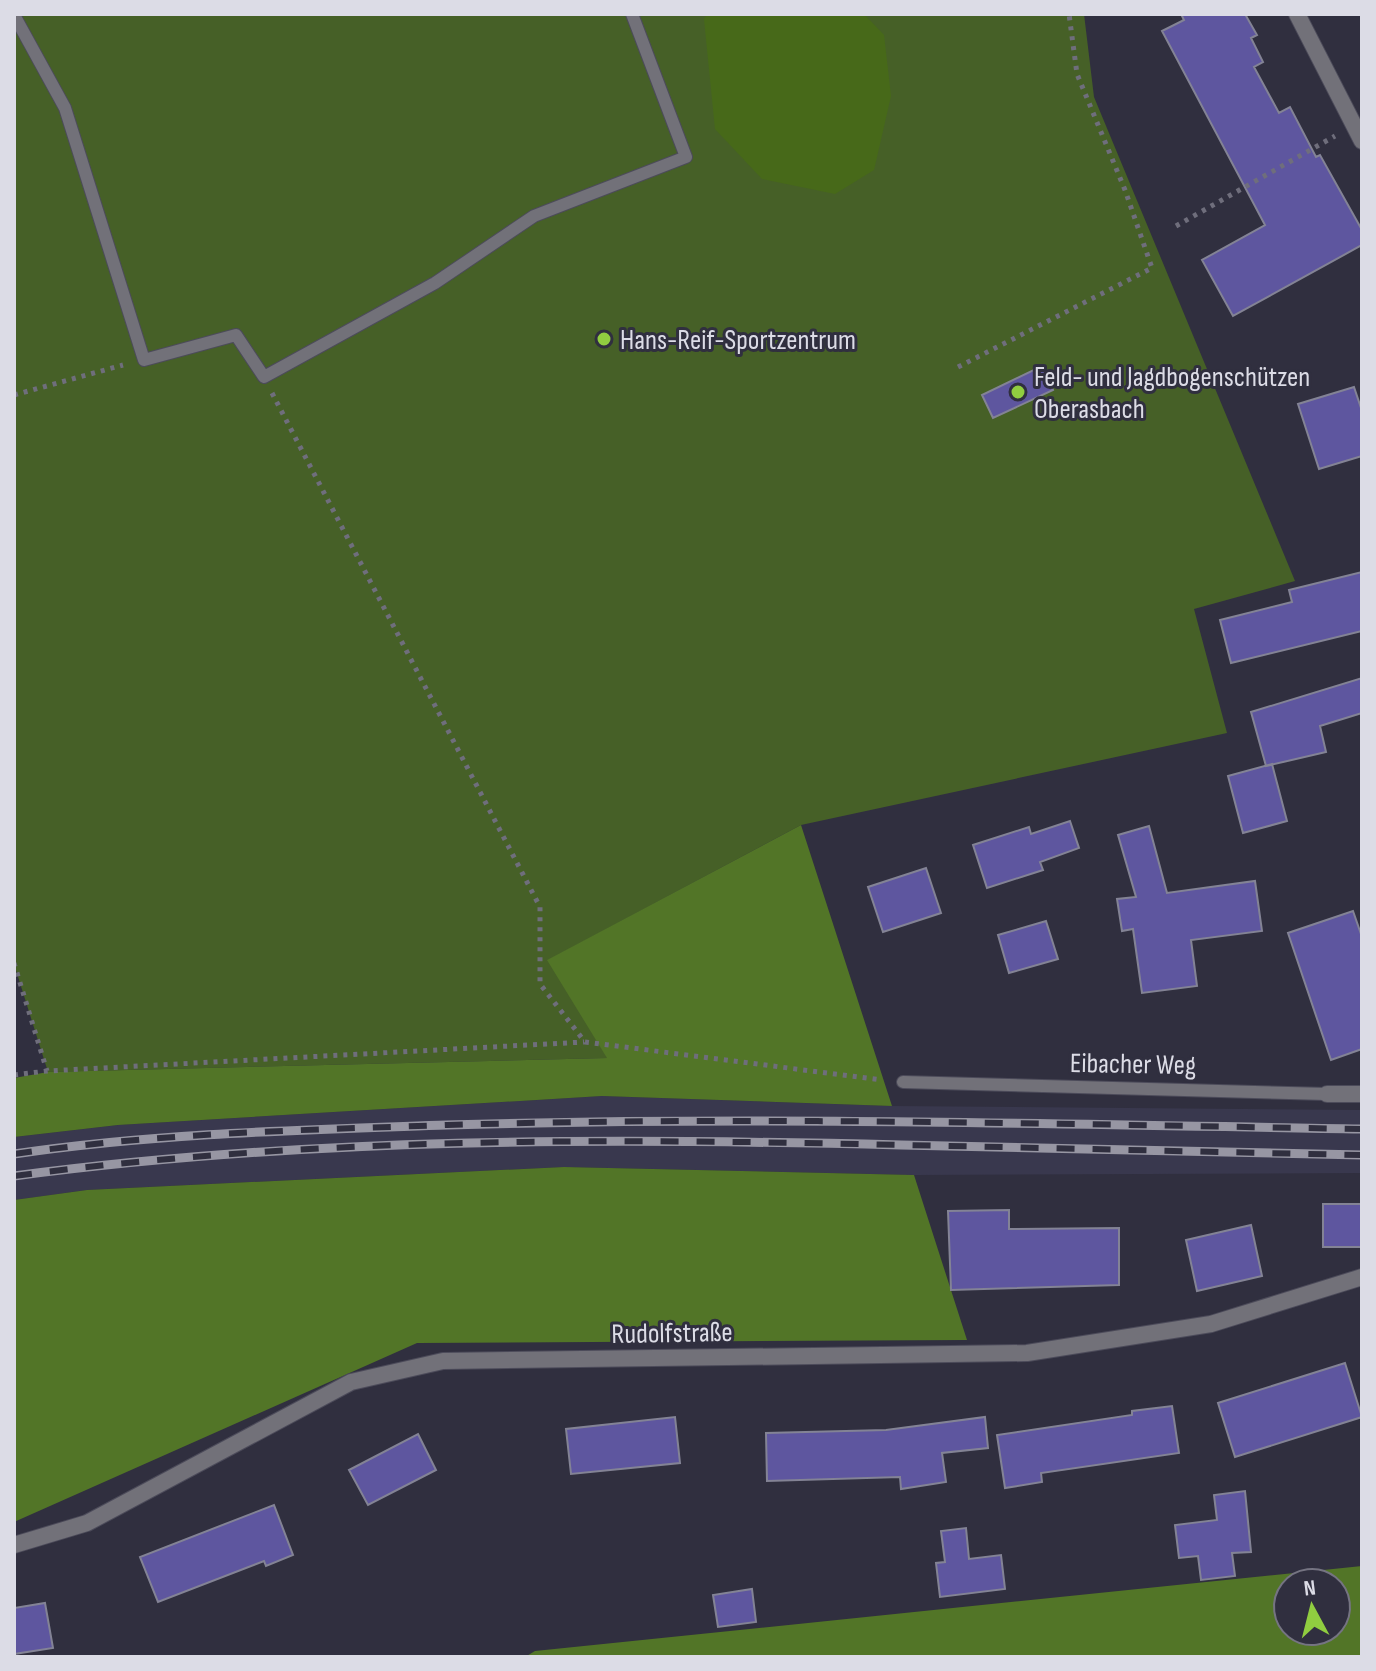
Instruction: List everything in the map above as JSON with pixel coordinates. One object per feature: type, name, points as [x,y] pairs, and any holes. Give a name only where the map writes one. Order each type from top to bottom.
[{"type":"street","points":[[1297,14],[1362,141]]},
{"type":"street","name":"Eibacher Weg","points":[[1327,1094],[1362,1094]]},
{"type":"street","name":"Rudolfstraße","points":[[14,1545],[87,1523],[351,1382],[443,1361],[1027,1353],[1211,1324],[1362,1277]]},
{"type":"lane","points":[[14,15],[65,108],[144,360],[236,335],[264,377],[435,283],[534,216],[686,157],[632,14]]},
{"type":"lane","name":"Eibacher Weg","points":[[903,1082],[1327,1094]]},
{"type":"path","points":[[958,367],[1152,268],[1125,190],[1077,74],[1069,14]]},
{"type":"path","points":[[1176,226],[1354,125]]},
{"type":"path","points":[[14,395],[144,360]]},
{"type":"path","points":[[264,377],[540,907],[540,984],[585,1042]]},
{"type":"path","points":[[14,963],[47,1071]]},
{"type":"path","points":[[14,1075],[585,1042],[903,1082]]},
{"type":"shaded area","name":"Hans-Reif-Sportzentrum","points":[[14,14],[1084,14],[1094,97],[1295,581],[1194,609],[1227,733],[801,825],[548,960],[608,1058],[48,1072],[14,964]]},
{"type":"shaded area","points":[[707,14],[864,14],[884,35],[891,96],[874,170],[835,194],[762,179],[715,129],[704,19]]},
{"type":"shaded area","points":[[801,825],[892,1106],[602,1096],[118,1125],[14,1137],[14,1078],[48,1072],[607,1058],[547,960]]},
{"type":"shaded area","points":[[602,1096],[892,1106],[1362,1110],[1362,1173],[914,1175],[564,1167],[87,1190],[14,1200],[14,1137],[118,1125]]},
{"type":"shaded area","points":[[564,1167],[914,1175],[967,1340],[417,1343],[14,1522],[14,1200],[87,1190]]},
{"type":"shaded area","points":[[1362,1566],[1362,1657],[525,1657],[535,1651],[1272,1575],[1272,1647],[1352,1647],[1352,1567]]},
{"type":"building","points":[[1181,14],[1245,14],[1257,35],[1251,38],[1263,62],[1254,67],[1279,113],[1290,107],[1316,157],[1320,155],[1362,230],[1362,245],[1233,316],[1202,260],[1265,225],[1162,31],[1184,20]]},
{"type":"building","name":"Feld- und Jagdbogenschützen Oberasbach","points":[[1042,366],[1053,390],[993,418],[982,395]]},
{"type":"building","points":[[1354,387],[1362,411],[1362,456],[1319,469],[1298,404]]},
{"type":"building","points":[[1362,572],[1362,631],[1231,663],[1220,620],[1292,602],[1289,590]]},
{"type":"building","points":[[1362,678],[1362,713],[1320,726],[1326,752],[1266,766],[1251,712]]},
{"type":"building","points":[[1272,764],[1287,821],[1243,833],[1228,776]]},
{"type":"building","points":[[1070,821],[1079,848],[1040,862],[1043,870],[987,888],[973,845],[1029,827],[1031,834]]},
{"type":"building","points":[[1149,826],[1167,893],[1255,881],[1262,931],[1191,940],[1197,986],[1142,993],[1133,929],[1122,931],[1117,899],[1136,897],[1118,835]]},
{"type":"building","points":[[926,868],[941,913],[883,932],[868,887]]},
{"type":"building","points":[[1353,911],[1362,937],[1362,1049],[1331,1060],[1288,933]]},
{"type":"building","points":[[1046,921],[1058,959],[1009,973],[998,935]]},
{"type":"building","points":[[1323,1204],[1362,1204],[1362,1247],[1323,1247]]},
{"type":"building","points":[[1009,1210],[1009,1229],[1119,1228],[1119,1285],[951,1290],[948,1211]]},
{"type":"building","points":[[1251,1225],[1262,1276],[1197,1291],[1186,1240]]},
{"type":"building","points":[[1345,1363],[1362,1417],[1235,1457],[1218,1403]]},
{"type":"building","points":[[1172,1406],[1179,1453],[1041,1473],[1042,1482],[1005,1488],[997,1435]]},
{"type":"building","points":[[675,1417],[680,1463],[571,1474],[566,1429]]},
{"type":"building","points":[[985,1417],[988,1448],[942,1453],[946,1482],[901,1489],[900,1477],[767,1481],[766,1433],[886,1430]]},
{"type":"building","points":[[418,1434],[436,1470],[368,1505],[349,1470]]},
{"type":"building","points":[[1245,1491],[1251,1552],[1232,1553],[1235,1576],[1201,1580],[1198,1556],[1179,1558],[1175,1525],[1217,1520],[1214,1495]]},
{"type":"building","points":[[274,1505],[293,1555],[266,1566],[264,1561],[158,1602],[140,1557]]},
{"type":"building","points":[[966,1528],[969,1559],[1001,1555],[1005,1589],[940,1597],[936,1563],[945,1562],[941,1531]]},
{"type":"building","points":[[752,1589],[756,1622],[718,1627],[713,1595]]},
{"type":"building","points":[[45,1603],[53,1648],[14,1654],[14,1608]]},
{"type":"railway","points":[[14,1154],[122,1141],[230,1134],[561,1122],[904,1122],[1362,1129]]},
{"type":"railway","points":[[14,1176],[235,1154],[346,1147],[568,1141],[1362,1155]]},
{"type":"place","name":"Hans-Reif-Sportzentrum","points":[[604,339]]},
{"type":"place","name":"Feld- und Jagdbogenschützen Oberasbach","points":[[1018,392]]}]
